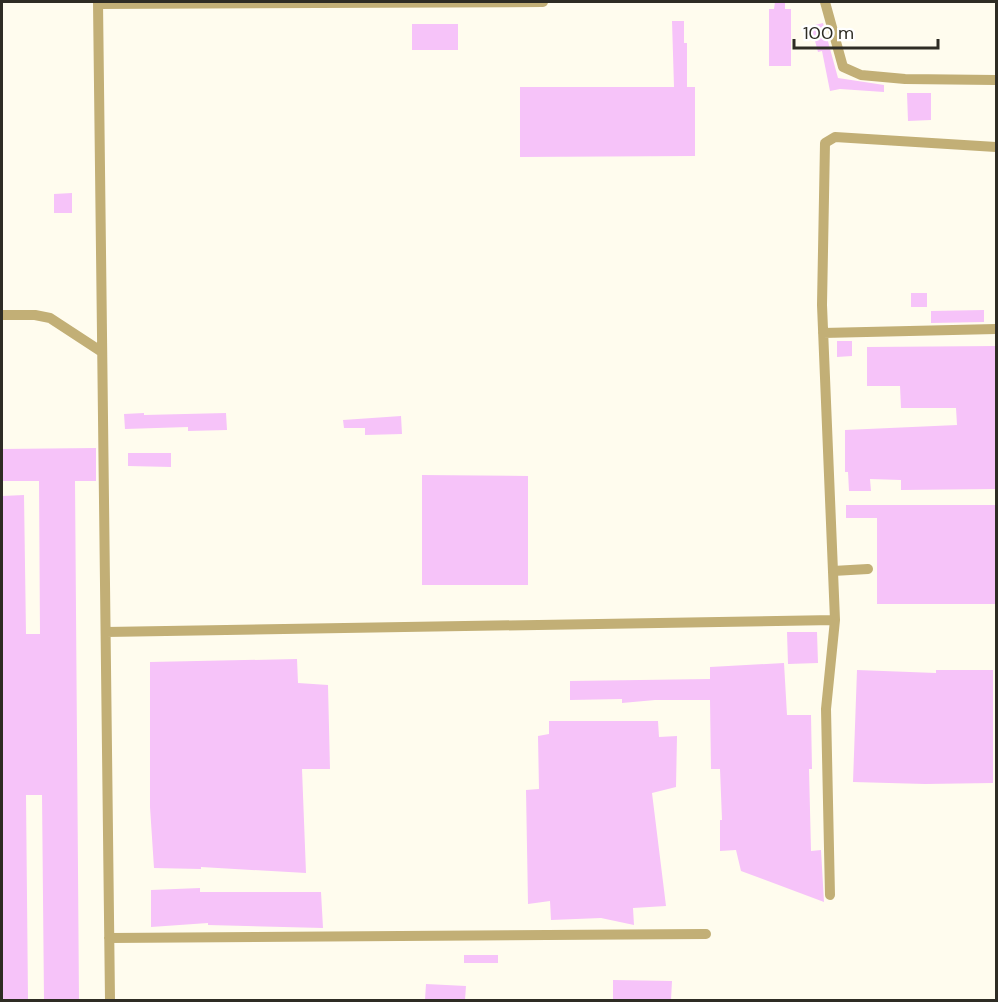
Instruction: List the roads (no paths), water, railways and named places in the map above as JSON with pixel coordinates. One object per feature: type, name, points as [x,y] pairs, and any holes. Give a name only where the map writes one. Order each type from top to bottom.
[{"type":"street","points":[[110,1000],[98,3],[543,2]]},
{"type":"street","points":[[825,2],[843,67],[861,75],[905,80],[996,80]]},
{"type":"street","points":[[830,896],[825,708],[835,620],[823,333],[825,143],[835,137],[996,147]]},
{"type":"street","points":[[2,315],[35,315],[50,318],[102,352]]},
{"type":"street","points":[[823,333],[996,329]]},
{"type":"street","points":[[833,571],[868,568]]},
{"type":"street","points":[[106,632],[835,620]]},
{"type":"street","points":[[109,938],[706,934]]}]
